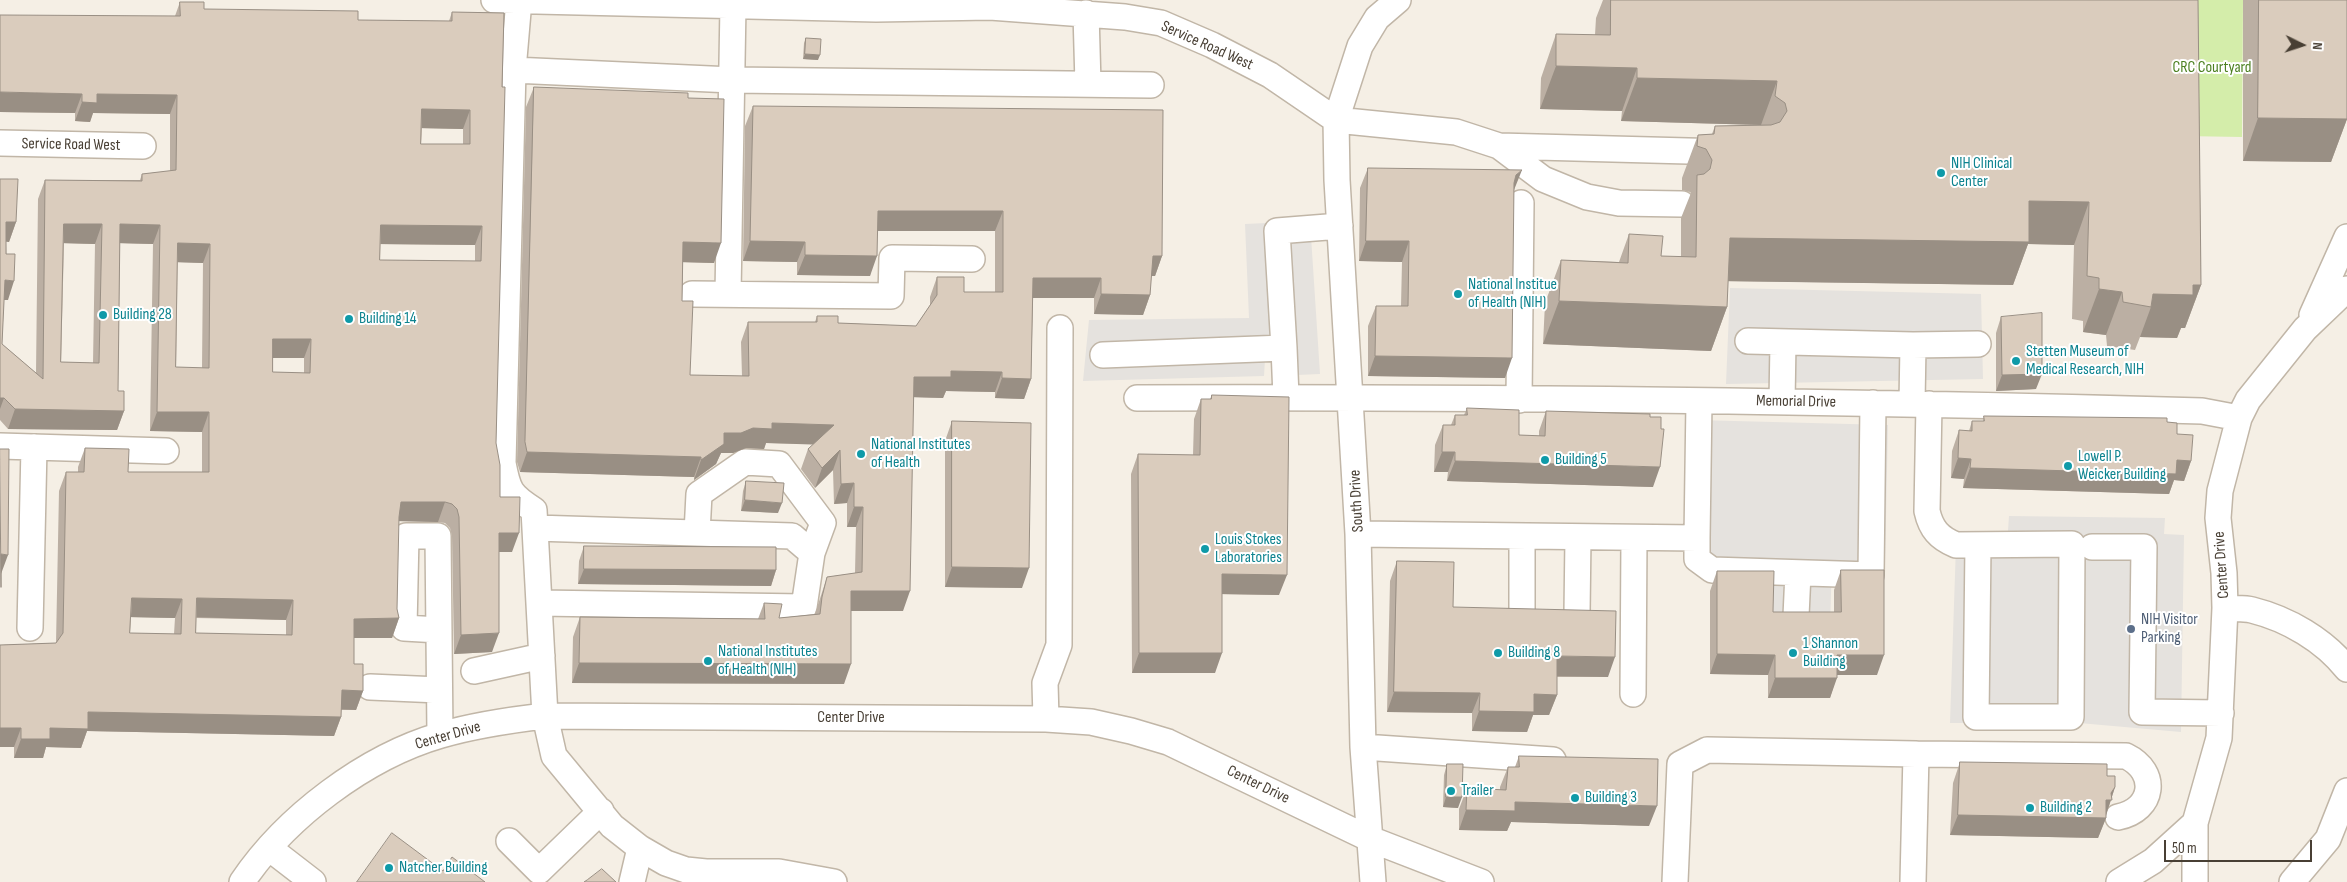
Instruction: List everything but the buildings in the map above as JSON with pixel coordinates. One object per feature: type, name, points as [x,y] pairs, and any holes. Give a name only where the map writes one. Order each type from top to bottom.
[{"type":"street","name":"Service Road West","points":[[494,0],[734,5],[990,3],[1086,12],[1160,23],[1212,45],[1270,75],[1336,120]]},
{"type":"street","points":[[519,0],[513,70],[503,463],[508,488],[521,502],[534,510],[545,716],[554,756],[612,826],[640,848],[666,863],[686,870],[706,872],[779,872],[834,882]]},
{"type":"street","points":[[1398,0],[1378,18],[1360,46],[1336,120],[1456,132],[1499,146],[1747,153]]},
{"type":"street","points":[[728,294],[734,5]]},
{"type":"street","points":[[1086,12],[1088,84]]},
{"type":"street","points":[[513,70],[732,80],[1151,85]]},
{"type":"street","name":"South Drive","points":[[1336,120],[1340,226],[1358,534],[1363,747],[1373,882]]},
{"type":"street","name":"Service Road West","points":[[0,143],[143,146]]},
{"type":"street","points":[[1499,146],[1543,179],[1588,197],[1619,203],[1682,204]]},
{"type":"street","points":[[1519,400],[1521,203]]},
{"type":"street","points":[[1286,397],[1277,231],[1340,226]]},
{"type":"street","name":"Center Drive","points":[[2305,329],[2347,237]]},
{"type":"street","points":[[692,294],[891,296],[892,258],[972,259]]},
{"type":"street","name":"Center Drive","points":[[2195,882],[2195,823],[2219,738],[2221,713],[2225,608],[2218,518],[2220,491],[2239,418],[2248,400],[2305,329],[2347,289]]},
{"type":"street","points":[[1046,719],[1045,684],[1059,645],[1060,328]]},
{"type":"street","points":[[1748,341],[1913,345],[1978,344]]},
{"type":"street","points":[[1782,402],[1783,342]]},
{"type":"street","points":[[1913,345],[1920,403],[1927,512],[1930,523],[1936,533],[1945,541],[1956,545],[2072,544],[2071,718],[1976,718],[1978,545]]},
{"type":"street","points":[[1103,355],[1284,348]]},
{"type":"street","name":"Memorial Drive","points":[[1137,398],[1286,397],[1920,403],[2202,411],[2239,418]]},
{"type":"street","points":[[1699,401],[1697,559],[1712,570],[1871,575],[1874,403]]},
{"type":"street","points":[[0,446],[166,451]]},
{"type":"street","points":[[30,628],[34,447]]},
{"type":"street","points":[[539,603],[804,607],[812,553],[824,523],[779,464],[745,462],[699,494],[697,533]]},
{"type":"street","points":[[535,528],[792,536],[812,553]]},
{"type":"street","points":[[1358,534],[1697,538]]},
{"type":"street","points":[[1522,536],[1522,613]]},
{"type":"street","points":[[1577,613],[1578,537]]},
{"type":"street","points":[[1633,694],[1634,538]]},
{"type":"street","points":[[2092,547],[2144,547],[2142,712],[2221,713]]},
{"type":"street","points":[[1796,616],[1798,573]]},
{"type":"street","points":[[2225,608],[2251,609],[2293,625],[2337,656],[2347,669]]},
{"type":"street","points":[[439,630],[440,736]]},
{"type":"street","points":[[474,671],[542,656]]},
{"type":"street","points":[[370,687],[439,690]]},
{"type":"street","name":"Center Drive","points":[[242,882],[269,848],[306,811],[392,754],[440,736],[505,720],[545,716],[1046,719],[1091,722],[1168,742],[1370,839],[1481,882]]},
{"type":"street","points":[[1363,747],[1578,762]]},
{"type":"street","points":[[1675,882],[1680,764],[1707,750],[2126,756],[2142,767],[2148,786],[2147,795],[2136,811],[2118,818]]},
{"type":"street","points":[[1913,882],[1916,754]]},
{"type":"street","points":[[2292,882],[2328,839],[2347,791]]},
{"type":"street","points":[[509,841],[544,876],[600,811]]},
{"type":"street","points":[[2119,882],[2153,862],[2195,823]]},
{"type":"street","points":[[269,848],[313,882]]},
{"type":"street","points":[[632,882],[640,848]]},
{"type":"green space","name":"CRC Courtyard","points":[[2182,0],[2243,0],[2242,137],[2183,136]]},
{"type":"shaded area","points":[[1310,221],[1320,374],[1274,376],[1273,358],[1265,359],[1264,376],[1083,381],[1089,320],[1249,318],[1245,224]]},
{"type":"shaded area","points":[[1730,288],[1981,294],[1983,379],[1726,384]]},
{"type":"shaded area","points":[[1696,420],[1888,425],[1885,563],[1832,562],[1830,626],[1773,625],[1774,566],[1692,564]]},
{"type":"shaded area","points":[[2009,516],[2165,518],[2164,534],[2184,535],[2181,732],[2079,723],[1950,723],[1956,545],[2007,545]]},
{"type":"place","name":"NIH Clinical Center","points":[[1941,173]]},
{"type":"place","name":"National Institue of Health (NIH)","points":[[1458,294]]},
{"type":"place","name":"Building 28","points":[[103,315]]},
{"type":"place","name":"Building 14","points":[[349,319]]},
{"type":"place","name":"Stetten Museum of Medical Research, NIH","points":[[2016,361]]},
{"type":"place","name":"National Institutes of Health","points":[[861,454]]},
{"type":"place","name":"Building 5","points":[[1545,460]]},
{"type":"place","name":"Lowell P. Weicker Building","points":[[2068,466]]},
{"type":"place","name":"Louis Stokes Laboratories","points":[[1205,549]]},
{"type":"place","name":"NIH Visitor Parking","points":[[2131,629]]},
{"type":"place","name":"Building 8","points":[[1498,653]]},
{"type":"place","name":"1 Shannon Building","points":[[1793,653]]},
{"type":"place","name":"National Institutes of Health (NIH)","points":[[708,661]]},
{"type":"place","name":"Trailer","points":[[1451,791]]},
{"type":"place","name":"Building 3","points":[[1575,798]]},
{"type":"place","name":"Building 2","points":[[2030,808]]},
{"type":"place","name":"Natcher Building","points":[[389,868]]}]
